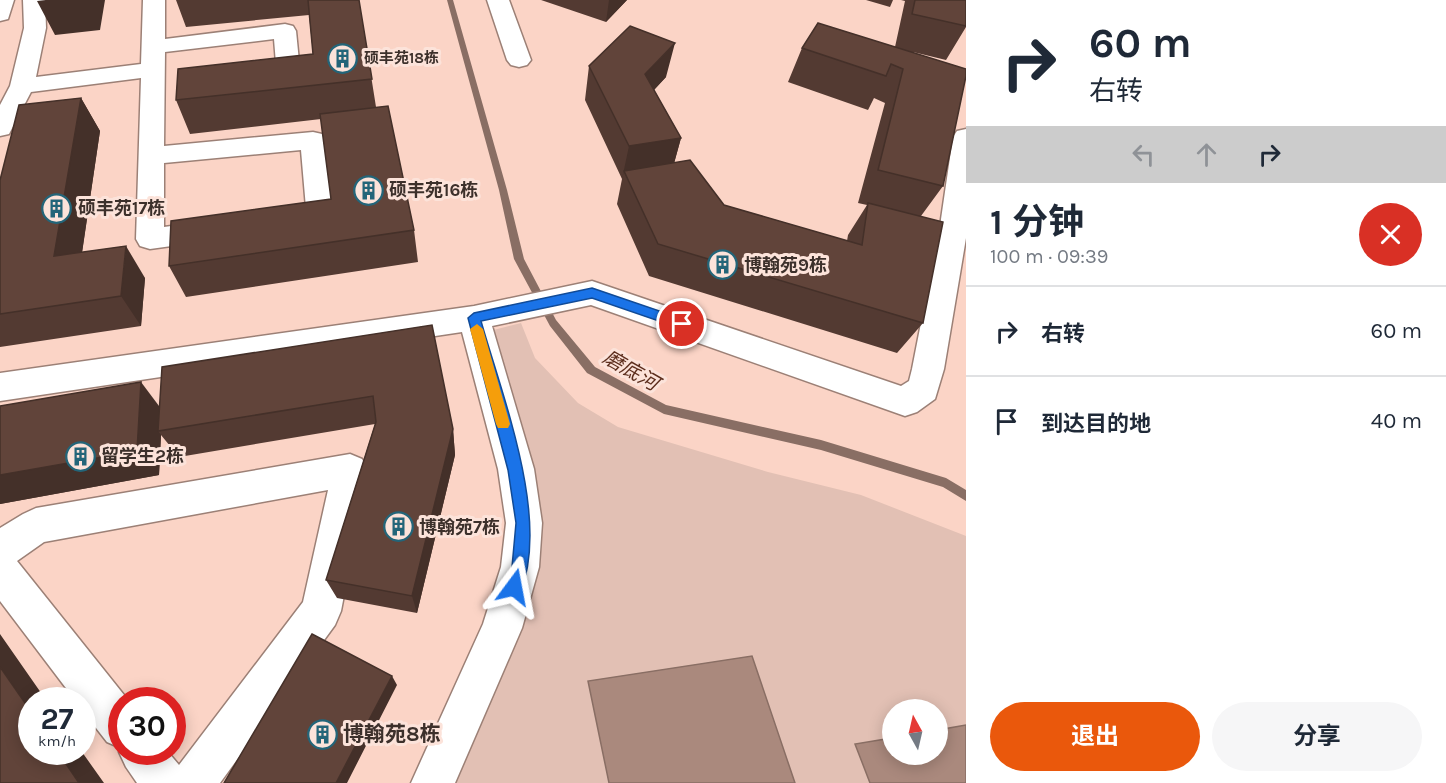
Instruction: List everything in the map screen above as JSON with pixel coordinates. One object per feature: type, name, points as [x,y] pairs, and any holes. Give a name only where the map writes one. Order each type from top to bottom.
[{"type":"street","points":[[0,14],[3,0]]},
{"type":"street","points":[[0,128],[22,86],[35,28],[34,0]]},
{"type":"street","points":[[151,156],[314,140],[321,216],[150,239],[151,156],[163,98],[152,59],[154,0]]},
{"type":"street","points":[[498,0],[519,60]]},
{"type":"street","points":[[22,86],[285,31],[289,82],[243,88]]},
{"type":"street","points":[[0,387],[486,315],[592,293],[905,402],[923,389],[954,225],[966,137]]},
{"type":"street","points":[[433,783],[502,628],[520,567],[524,523],[486,315]]},
{"type":"street","points":[[0,550],[36,526],[350,471],[321,611],[193,783]]},
{"type":"street","points":[[0,570],[108,709]]},
{"type":"street","points":[[151,765],[165,783]]},
{"type":"shaded area","points":[[0,0],[966,0],[966,783],[0,783]]},
{"type":"shaded area","points":[[521,323],[535,358],[578,403],[618,427],[768,472],[861,495],[966,536],[966,783],[433,783],[520,567],[478,334]]},
{"type":"shaded area","points":[[752,656],[795,783],[609,783],[588,681]]},
{"type":"shaded area","points":[[966,725],[966,783],[870,783],[855,744],[882,740],[882,765],[948,765],[948,728]]},
{"type":"building","points":[[308,0],[359,0],[372,79],[176,100],[178,69],[313,54]]},
{"type":"building","points":[[915,0],[966,0],[966,26],[912,14]]},
{"type":"building","points":[[818,23],[966,69],[943,186],[878,170],[903,69],[891,64],[886,76],[802,48]]},
{"type":"building","points":[[630,26],[675,43],[645,74],[681,138],[629,146],[589,66]]},
{"type":"building","points":[[81,98],[54,256],[126,246],[121,296],[0,314],[0,180],[19,105]]},
{"type":"building","points":[[388,106],[414,230],[169,266],[171,221],[331,199],[320,114]]},
{"type":"building","points":[[690,160],[724,205],[862,245],[868,203],[943,222],[923,323],[658,244],[624,171]]},
{"type":"building","name":"博翰苑7栋","points":[[432,325],[453,429],[412,596],[326,580],[376,422],[373,396],[158,431],[162,367]]},
{"type":"building","points":[[141,382],[137,451],[0,475],[0,406]]},
{"type":"building","name":"博翰苑8栋","points":[[312,634],[392,676],[336,783],[224,783]]},
{"type":"building","points":[[0,667],[18,693],[18,765],[67,765],[79,783],[0,783]]},
{"type":"waterway","name":"磨底河","points":[[450,0],[503,190],[519,259],[553,323],[591,370],[664,409],[821,445],[946,483],[966,496]]},
{"type":"slow traffic","points":[[477,329],[503,424]]},
{"type":"place","name":"硕丰苑18栋","points":[[343,58]]},
{"type":"place","name":"硕丰苑16栋","points":[[368,190]]},
{"type":"place","name":"硕丰苑17栋","points":[[57,208]]},
{"type":"place","name":"博翰苑9栋","points":[[723,265]]},
{"type":"place","name":"留学生2栋","points":[[80,456]]},
{"type":"place","name":"博翰苑7栋","points":[[398,527]]},
{"type":"place","name":"博翰苑8栋","points":[[322,734]]},
{"type":"route","points":[[514,587],[520,567],[524,523],[516,470],[474,318],[592,293],[682,324]]}]
